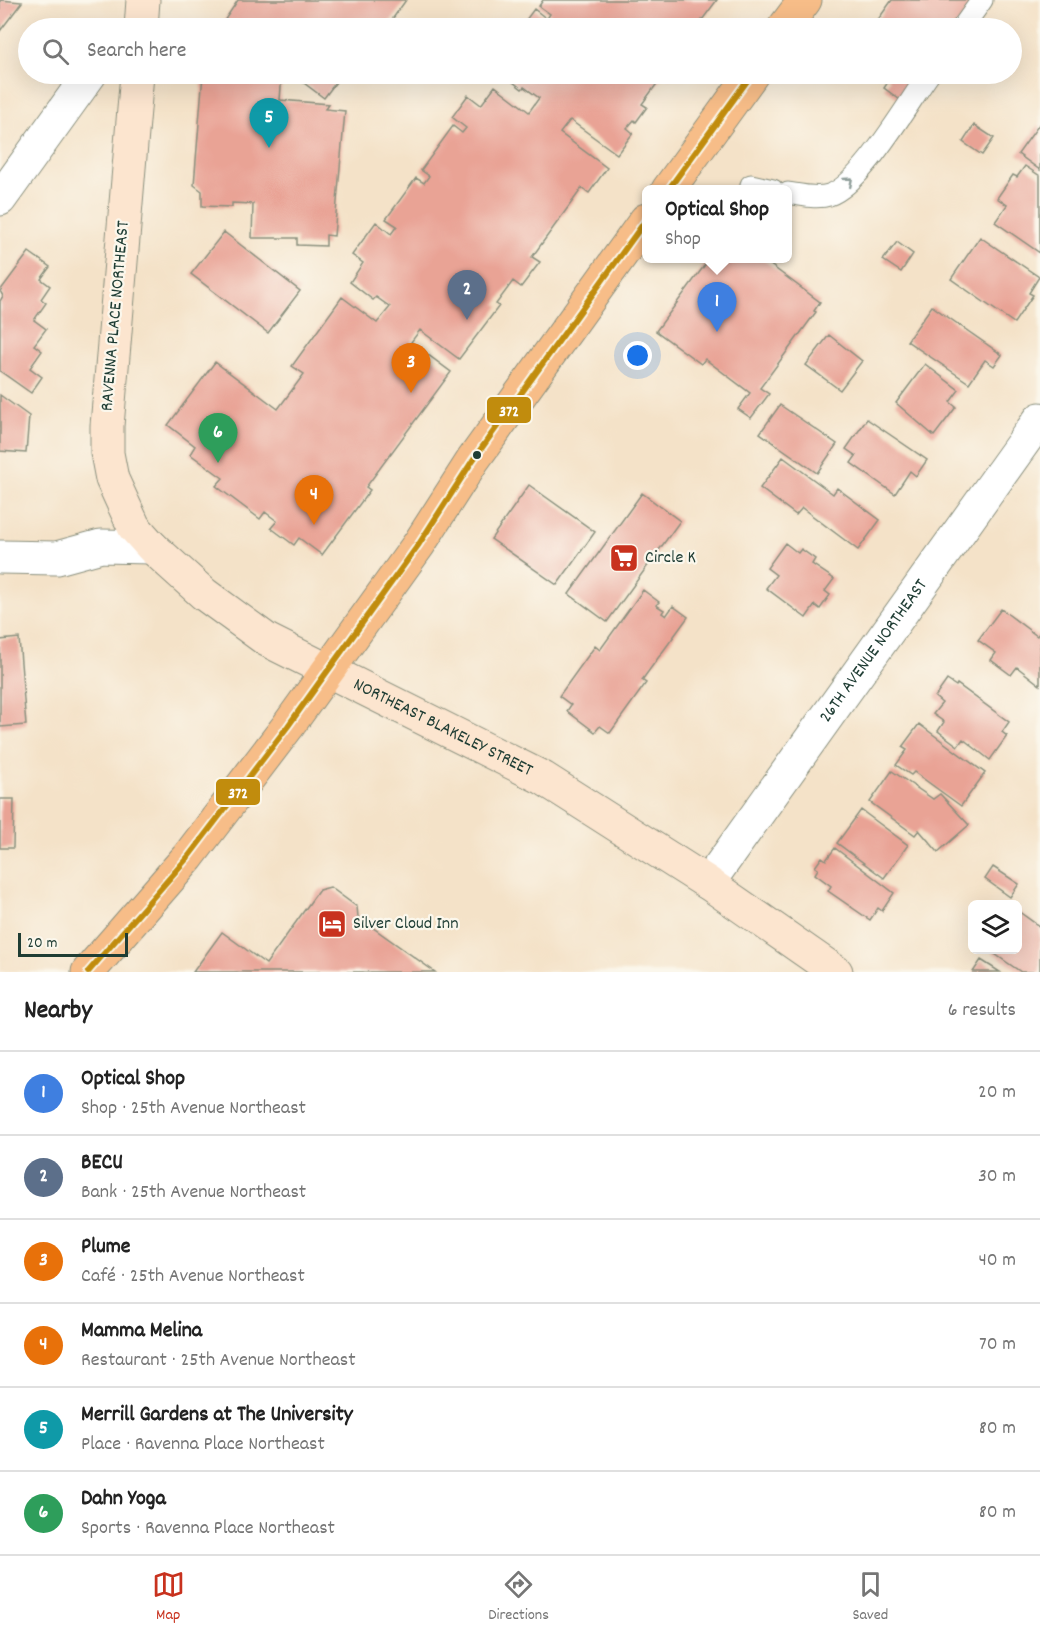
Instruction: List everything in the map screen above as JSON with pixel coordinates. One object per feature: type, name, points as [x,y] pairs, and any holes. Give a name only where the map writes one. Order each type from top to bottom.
[{"type":"main road","points":[[142,18],[143,0]]},
{"type":"main road","points":[[792,18],[805,0]]},
{"type":"main road","name":"RAVENNA PLACE NORTHEAST","points":[[136,84],[107,426],[107,453],[112,479],[127,513],[152,547]]},
{"type":"main road","points":[[671,185],[745,84]]},
{"type":"main road","points":[[88,972],[188,857],[328,670],[420,544],[473,460],[642,226]]},
{"type":"main road","name":"NORTHEAST BLAKELEY STREET","points":[[152,547],[204,594],[267,640],[543,778],[708,883],[836,972]]},
{"type":"street","points":[[130,18],[143,0]]},
{"type":"street","points":[[0,199],[83,84]]},
{"type":"street","name":"26TH AVENUE NORTHEAST","points":[[708,883],[1040,419]]},
{"type":"street","points":[[0,557],[57,558],[101,546],[152,547]]},
{"type":"lane","points":[[969,18],[982,0]]},
{"type":"lane","points":[[792,194],[814,197],[829,195],[851,183],[922,84]]},
{"type":"building","points":[[0,0],[22,2],[0,31]]},
{"type":"building","points":[[238,0],[406,0],[393,18],[226,18]]},
{"type":"building","points":[[543,0],[717,0],[704,18],[548,18],[550,14],[539,6]]},
{"type":"building","points":[[892,0],[977,0],[964,18],[879,18]]},
{"type":"building","points":[[534,9],[546,18],[527,18]]},
{"type":"building","points":[[202,84],[281,84],[280,100],[329,104],[325,109],[345,111],[334,236],[326,235],[326,246],[297,245],[297,238],[252,238],[253,204],[232,203],[232,207],[202,206],[202,191],[194,185]]},
{"type":"building","points":[[305,84],[334,84],[324,98]]},
{"type":"building","points":[[516,84],[657,84],[642,104],[647,107],[636,122],[634,120],[627,128],[633,133],[617,154],[570,120],[560,133],[607,168],[589,193],[582,188],[532,257],[540,262],[521,287],[513,281],[496,304],[499,306],[459,359],[420,330],[411,342],[451,372],[366,487],[370,490],[322,555],[299,538],[294,545],[271,528],[277,521],[265,512],[260,519],[216,486],[223,478],[190,454],[195,446],[168,425],[215,362],[278,409],[304,374],[292,366],[342,297],[377,323],[390,307],[376,297],[373,300],[350,282],[363,263],[352,255],[376,222],[391,234],[397,226],[386,219],[416,178],[424,183],[429,176],[421,170],[453,126],[462,133],[466,128],[452,117],[468,95],[481,105],[495,86],[529,112],[539,98],[524,87],[522,89]]},
{"type":"building","points":[[887,84],[916,84],[903,102],[884,88]]},
{"type":"building","points":[[1040,123],[1040,170],[1018,154]]},
{"type":"building","points":[[974,125],[994,138],[982,155],[963,142]]},
{"type":"building","points":[[1025,166],[1040,176],[1040,253],[995,222],[1007,205],[997,198],[1013,175],[1017,177]]},
{"type":"building","points":[[224,232],[300,291],[268,333],[191,274]]},
{"type":"building","points":[[980,237],[1039,277],[1029,293],[1033,295],[1014,323],[951,279]]},
{"type":"building","points":[[897,242],[913,254],[901,272],[883,260]]},
{"type":"building","points":[[29,252],[50,267],[41,279],[50,286],[41,299],[46,303],[34,320],[46,329],[34,345],[42,351],[30,368],[42,377],[31,393],[0,371],[0,301],[3,296],[0,291]]},
{"type":"building","points":[[706,263],[768,263],[820,302],[814,311],[816,312],[760,388],[769,394],[751,418],[738,409],[750,393],[705,359],[701,364],[656,331]]},
{"type":"building","points":[[932,306],[1002,355],[994,366],[985,360],[969,383],[907,341]]},
{"type":"building","points":[[829,335],[862,361],[840,390],[806,365]]},
{"type":"building","points":[[925,364],[959,390],[950,402],[956,407],[934,436],[896,403]]},
{"type":"building","points":[[0,395],[29,416],[26,453],[0,451]]},
{"type":"building","points":[[780,405],[837,444],[817,473],[760,433]]},
{"type":"building","points":[[867,419],[927,460],[916,476],[910,471],[895,494],[851,463],[856,456],[846,449]]},
{"type":"building","points":[[783,457],[833,494],[837,488],[880,520],[858,550],[802,508],[796,515],[760,488]]},
{"type":"building","points":[[529,485],[595,532],[557,585],[491,539]]},
{"type":"building","name":"Circle K","points":[[642,493],[680,521],[607,622],[569,594]]},
{"type":"building","points":[[785,543],[798,553],[801,549],[815,559],[812,564],[834,579],[825,591],[830,595],[820,609],[815,605],[806,618],[766,588],[776,575],[767,568]]},
{"type":"building","points":[[643,590],[659,602],[656,605],[664,610],[662,613],[666,616],[673,606],[688,617],[642,680],[646,683],[610,733],[600,726],[595,732],[567,711],[571,705],[559,696],[595,646],[600,650]]},
{"type":"building","points":[[1001,609],[1037,636],[1040,632],[1040,685],[1017,667],[1011,675],[991,660],[996,653],[978,640]]},
{"type":"building","points":[[19,638],[26,725],[0,727],[0,640]]},
{"type":"building","points":[[947,680],[956,686],[957,684],[1009,722],[1002,732],[1007,736],[990,760],[963,739],[958,746],[938,731],[944,722],[933,714],[942,703],[935,697]]},
{"type":"building","points":[[919,724],[985,773],[961,806],[914,772],[911,775],[896,765],[907,750],[902,747]]},
{"type":"building","points":[[892,771],[933,799],[940,794],[969,825],[938,852],[919,830],[915,835],[870,802]]},
{"type":"building","points":[[0,799],[14,799],[13,848],[0,848]]},
{"type":"building","points":[[861,810],[908,845],[884,878],[837,843]]},
{"type":"building","points":[[835,848],[894,893],[882,911],[878,908],[870,920],[828,891],[831,886],[815,874],[818,869],[815,867],[822,857],[826,860]]},
{"type":"building","points":[[993,867],[1019,884],[1010,897],[985,879]]},
{"type":"building","name":"Silver Cloud Inn","points":[[330,887],[357,907],[358,917],[435,972],[193,972],[222,932],[266,964],[319,890]]},
{"type":"building","points":[[1022,914],[1040,927],[1040,972],[1021,972],[995,954],[1022,954]]},
{"type":"building","points":[[981,960],[1000,972],[973,972]]},
{"type":"transit line","name":"372","points":[[672,185],[745,84]]},
{"type":"transit line","name":"372","points":[[88,972],[188,857],[288,726],[419,544],[473,460],[642,226]]},
{"type":"place","name":"Merrill Gardens at The University","points":[[269,148]]},
{"type":"place","name":"BECU","points":[[467,320]]},
{"type":"place","name":"Optical Shop","points":[[717,332]]},
{"type":"place","name":"Plume","points":[[411,393]]},
{"type":"place","name":"Dahn Yoga","points":[[218,463]]},
{"type":"place","name":"Mamma Melina","points":[[314,525]]},
{"type":"place","name":"Circle K","points":[[624,558]]},
{"type":"place","name":"Silver Cloud Inn","points":[[332,924]]}]
